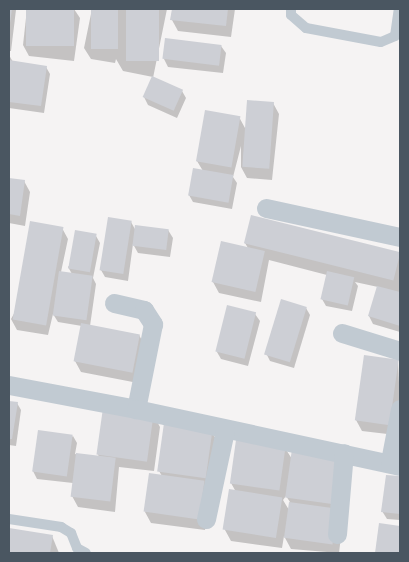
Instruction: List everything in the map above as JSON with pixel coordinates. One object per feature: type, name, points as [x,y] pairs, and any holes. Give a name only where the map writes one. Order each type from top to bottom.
[{"type":"street","points":[[266,208],[400,237]]},
{"type":"street","points":[[114,303],[144,310],[153,324],[136,409]]},
{"type":"street","points":[[342,333],[400,351]]},
{"type":"street","points":[[9,385],[136,409],[225,430],[395,464],[400,409]]},
{"type":"street","points":[[206,519],[225,430]]},
{"type":"street","points":[[337,534],[344,453]]},
{"type":"lane","points":[[291,9],[291,15],[306,28],[382,42],[396,36],[399,9]]},
{"type":"lane","points":[[9,519],[62,526],[71,533],[77,548],[86,553]]},
{"type":"building","points":[[9,9],[12,9],[10,23],[9,23]]},
{"type":"building","points":[[26,9],[74,9],[74,46],[26,46]]},
{"type":"building","points":[[91,9],[118,9],[118,49],[91,49]]},
{"type":"building","points":[[126,9],[159,9],[159,61],[126,61]]},
{"type":"building","points":[[172,9],[228,9],[226,26],[170,20]]},
{"type":"building","points":[[165,38],[222,45],[219,66],[162,59]]},
{"type":"building","points":[[9,60],[47,66],[41,106],[9,102]]},
{"type":"building","points":[[152,76],[183,90],[174,111],[143,97]]},
{"type":"building","points":[[247,100],[274,102],[269,169],[242,167]]},
{"type":"building","points":[[205,110],[240,116],[231,167],[196,161]]},
{"type":"building","points":[[193,168],[233,175],[229,203],[188,196]]},
{"type":"building","points":[[9,178],[25,180],[20,216],[9,214]]},
{"type":"building","points":[[251,215],[400,252],[393,280],[244,243]]},
{"type":"building","points":[[108,217],[132,221],[123,274],[100,270]]},
{"type":"building","points":[[30,221],[63,227],[46,325],[13,319]]},
{"type":"building","points":[[135,225],[169,229],[166,250],[132,246]]},
{"type":"building","points":[[75,230],[97,234],[90,272],[68,268]]},
{"type":"building","points":[[221,241],[265,251],[255,292],[212,282]]},
{"type":"building","points":[[59,271],[93,276],[86,320],[53,316]]},
{"type":"building","points":[[327,271],[354,277],[348,306],[320,299]]},
{"type":"building","points":[[377,286],[400,292],[400,326],[368,316]]},
{"type":"building","points":[[281,299],[307,307],[290,362],[264,354]]},
{"type":"building","points":[[227,305],[256,312],[244,359],[215,352]]},
{"type":"building","points":[[81,323],[140,334],[132,373],[74,361]]},
{"type":"building","points":[[364,355],[399,360],[389,425],[355,420]]},
{"type":"building","points":[[9,401],[18,402],[12,439],[9,439]]},
{"type":"building","points":[[103,408],[154,415],[147,462],[96,455]]},
{"type":"building","points":[[164,423],[213,430],[206,478],[157,472]]},
{"type":"building","points":[[38,430],[73,435],[67,476],[32,472]]},
{"type":"building","points":[[236,440],[286,447],[279,491],[230,484]]},
{"type":"building","points":[[292,449],[343,456],[336,505],[285,498]]},
{"type":"building","points":[[76,453],[116,458],[110,502],[71,497]]},
{"type":"building","points":[[149,473],[204,481],[199,519],[144,512]]},
{"type":"building","points":[[386,475],[400,476],[400,514],[381,512]]},
{"type":"building","points":[[229,489],[282,497],[276,538],[223,529]]},
{"type":"building","points":[[289,502],[338,509],[333,544],[284,538]]},
{"type":"building","points":[[379,523],[400,526],[400,553],[375,553]]},
{"type":"building","points":[[9,528],[53,535],[50,553],[9,553]]}]
